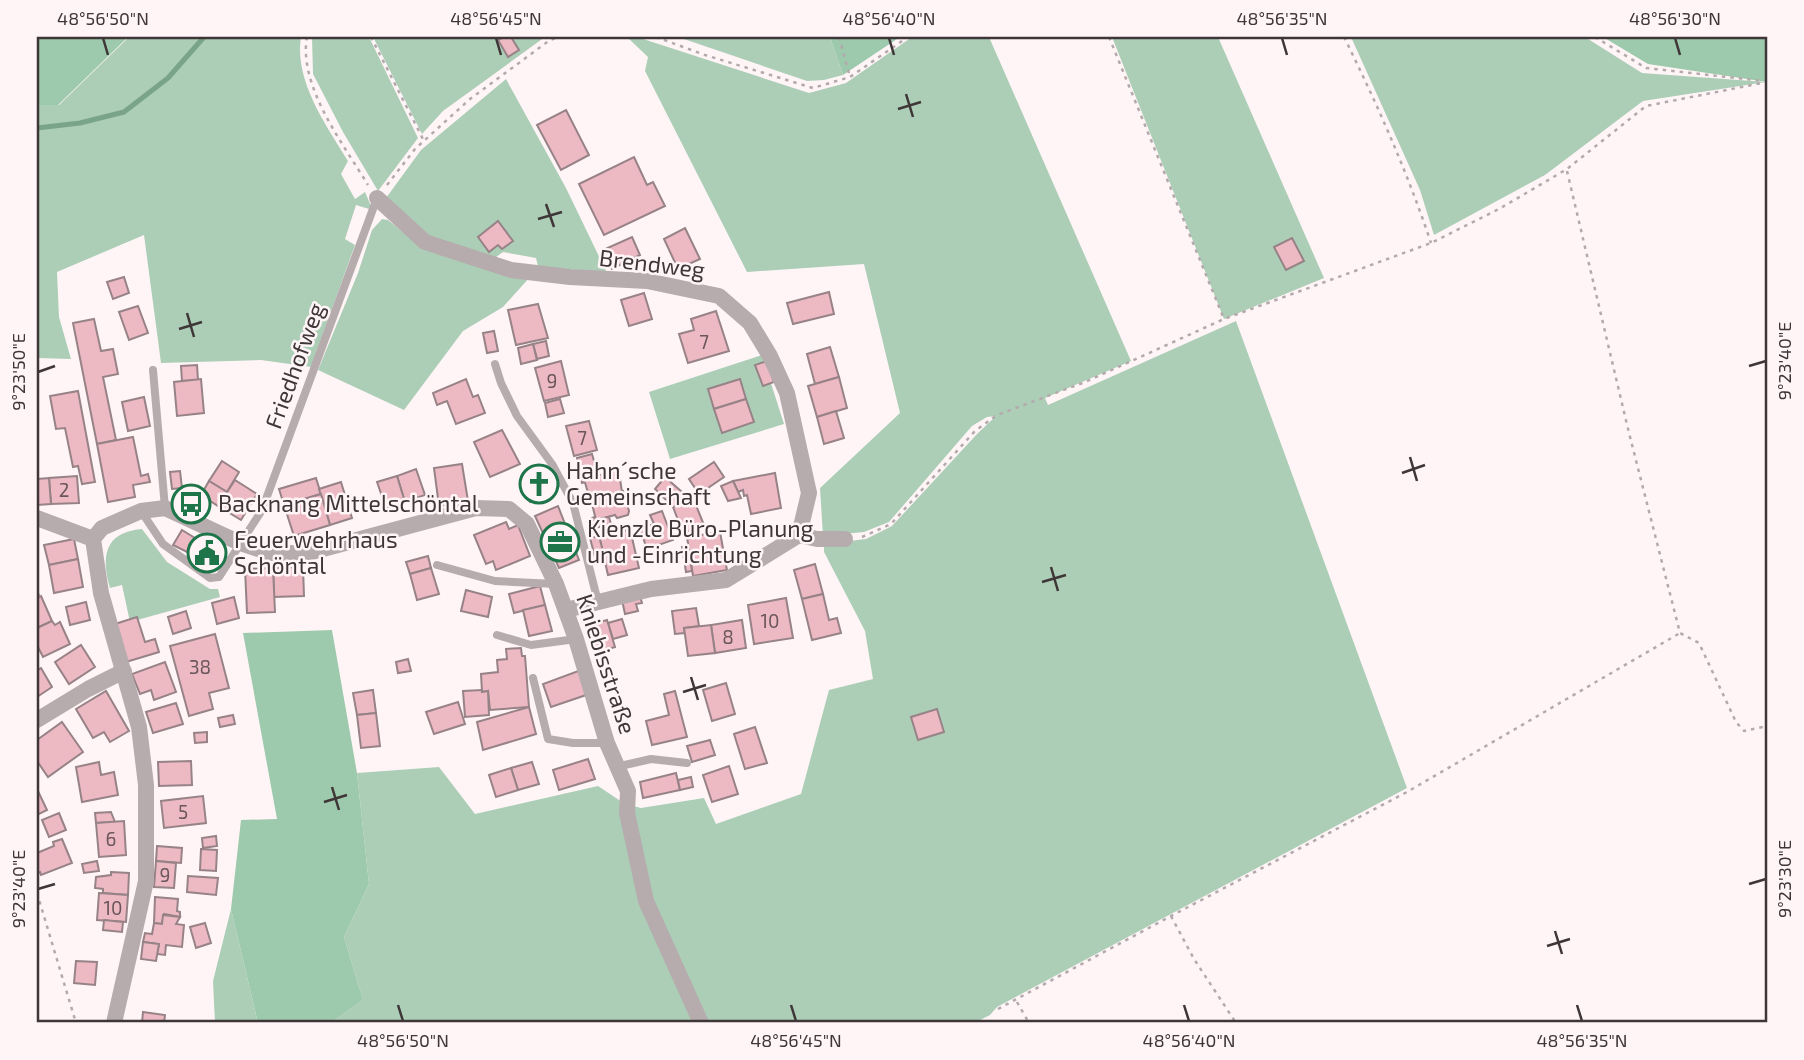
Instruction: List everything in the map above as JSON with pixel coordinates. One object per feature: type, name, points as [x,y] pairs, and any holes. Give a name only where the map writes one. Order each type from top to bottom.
[{"type":"street","name":"Brendweg","points":[[377,198],[425,242],[512,267],[570,277],[647,281],[719,296],[750,323],[770,356],[787,393],[810,493],[799,535]]},
{"type":"street","name":"Kniebisstraße","points":[[165,508],[240,543],[270,553],[308,553],[476,508],[509,509],[527,524],[566,610],[607,743],[628,791],[627,813],[646,901],[701,1023]]},
{"type":"street","points":[[114,1023],[146,881],[146,785],[139,727],[100,593],[93,539],[102,528],[141,511],[165,508]]},
{"type":"street","points":[[37,518],[93,539]]},
{"type":"street","points":[[566,610],[651,589],[726,580],[799,535],[817,539],[845,539]]},
{"type":"street","points":[[37,720],[124,671]]},
{"type":"lane","name":"Friedhofweg","points":[[141,511],[163,544],[210,578],[219,577],[262,510],[377,198]]},
{"type":"lane","points":[[495,364],[517,416],[552,464],[573,503],[598,602]]},
{"type":"lane","points":[[153,370],[165,508]]},
{"type":"lane","points":[[437,565],[495,581],[556,584]]},
{"type":"lane","points":[[497,635],[531,645],[576,639]]},
{"type":"lane","points":[[533,678],[548,739],[573,743],[607,743]]},
{"type":"lane","points":[[616,767],[650,759],[687,763]]},
{"type":"path","points":[[307,37],[307,68],[314,92],[377,198],[424,141],[470,99],[550,40],[559,37]]},
{"type":"path","points":[[371,37],[424,141]]},
{"type":"path","points":[[656,37],[743,68],[813,88],[834,84],[850,77],[908,37]]},
{"type":"path","points":[[839,37],[850,77]]},
{"type":"path","points":[[1109,37],[1224,319]]},
{"type":"path","points":[[1344,37],[1395,146],[1414,191],[1431,243]]},
{"type":"path","points":[[1595,37],[1646,68],[1767,82]]},
{"type":"path","points":[[845,539],[865,536],[891,524],[975,431],[997,415],[1075,386],[1224,319],[1431,243],[1499,209],[1567,169],[1646,106],[1767,82]]},
{"type":"path","points":[[1567,169],[1629,433],[1680,632],[1699,643],[1736,722],[1744,731],[1767,726]]},
{"type":"path","points":[[37,596],[45,593]]},
{"type":"path","points":[[998,1009],[1408,792],[1680,632]]},
{"type":"path","points":[[37,893],[76,1023]]},
{"type":"path","points":[[1171,916],[1194,958],[1236,1023]]},
{"type":"path","points":[[1016,1000],[1029,1023]]},
{"type":"green space","points":[[37,37],[128,37],[58,105],[37,105]]},
{"type":"green space","points":[[129,37],[301,37],[302,70],[307,86],[322,118],[348,161],[341,174],[355,199],[365,192],[371,206],[369,209],[356,205],[345,239],[355,245],[311,367],[261,360],[161,363],[144,235],[57,272],[59,317],[71,359],[37,358],[37,105],[59,105]]},
{"type":"green space","points":[[312,37],[369,37],[418,138],[378,191],[313,74]]},
{"type":"green space","points":[[373,37],[545,37],[443,111],[422,134]]},
{"type":"green space","points":[[627,37],[637,37],[809,93],[846,83],[912,37],[989,37],[1131,361],[1045,398],[1048,405],[1236,321],[1407,788],[997,1007],[990,1015],[974,1023],[335,1023],[335,1020],[363,1000],[344,937],[369,884],[357,773],[439,767],[475,814],[598,786],[625,804],[641,808],[704,798],[716,824],[801,794],[829,690],[873,679],[865,631],[824,552],[824,544],[866,539],[892,526],[996,416],[987,417],[972,426],[889,522],[864,532],[823,536],[820,488],[900,413],[864,264],[747,272],[645,71],[648,57]]},
{"type":"green space","points":[[678,37],[830,37],[843,75],[807,81]]},
{"type":"green space","points":[[830,37],[900,37],[843,75]]},
{"type":"green space","points":[[1112,37],[1218,37],[1324,278],[1224,319]]},
{"type":"green space","points":[[1351,37],[1585,37],[1642,73],[1766,82],[1643,101],[1545,175],[1434,235],[1420,190]]},
{"type":"green space","points":[[1603,37],[1767,37],[1767,82],[1648,64]]},
{"type":"green space","points":[[506,79],[566,188],[607,273],[538,266],[536,258],[503,252],[492,260],[427,237],[386,198],[421,150]]},
{"type":"green space","points":[[382,219],[388,220],[420,246],[530,277],[503,307],[463,331],[404,410],[318,370],[358,273],[372,230]]},
{"type":"green space","points":[[762,355],[784,424],[670,459],[649,392]]},
{"type":"green space","points":[[142,529],[167,562],[210,589],[218,589],[220,597],[130,622],[122,585],[110,588],[106,556],[108,548],[120,535]]},
{"type":"green space","points":[[332,630],[357,773],[369,884],[344,937],[363,1000],[335,1020],[335,1023],[258,1023],[231,909],[241,820],[277,819],[243,633]]},
{"type":"green space","points":[[231,909],[258,1023],[215,1023],[213,981]]},
{"type":"building","points":[[511,37],[519,50],[508,57],[498,40]]},
{"type":"building","points":[[566,110],[589,155],[561,170],[537,125]]},
{"type":"building","points":[[634,157],[647,185],[653,182],[665,206],[604,235],[579,184]]},
{"type":"building","points":[[498,221],[513,241],[502,249],[498,245],[489,252],[478,237]]},
{"type":"building","points":[[685,228],[700,259],[678,269],[664,239]]},
{"type":"building","points":[[632,237],[640,255],[612,269],[603,250]]},
{"type":"building","points":[[1292,238],[1304,261],[1286,270],[1274,247]]},
{"type":"building","points":[[124,277],[129,293],[113,299],[107,282]]},
{"type":"building","points":[[829,292],[834,314],[793,324],[787,303]]},
{"type":"building","points":[[644,293],[652,319],[629,326],[621,300]]},
{"type":"building","points":[[538,304],[548,338],[516,345],[508,310]]},
{"type":"building","points":[[138,306],[148,333],[129,340],[119,312]]},
{"type":"building","points":[[716,311],[729,351],[688,363],[679,334],[694,330],[691,319]]},
{"type":"building","points":[[94,319],[101,351],[113,349],[118,374],[103,377],[116,440],[97,444],[73,323]]},
{"type":"building","points":[[494,331],[498,351],[487,353],[483,333]]},
{"type":"building","points":[[546,341],[549,356],[537,359],[533,344]]},
{"type":"building","points":[[533,344],[537,360],[521,364],[518,348]]},
{"type":"building","points":[[830,347],[839,377],[815,384],[807,354]]},
{"type":"building","points":[[561,361],[569,395],[544,401],[535,368]]},
{"type":"building","points":[[767,361],[774,382],[763,386],[755,365]]},
{"type":"building","points":[[197,365],[198,380],[182,381],[181,366]]},
{"type":"building","points":[[839,377],[847,408],[817,417],[808,386]]},
{"type":"building","points":[[201,379],[204,413],[177,416],[174,382]]},
{"type":"building","points":[[466,379],[473,397],[478,395],[485,413],[456,424],[447,401],[437,405],[433,393]]},
{"type":"building","points":[[740,379],[746,399],[714,409],[708,389]]},
{"type":"building","points":[[78,391],[95,482],[82,484],[78,466],[73,467],[65,428],[56,429],[50,396]]},
{"type":"building","points":[[144,397],[150,426],[128,431],[122,402]]},
{"type":"building","points":[[560,399],[564,413],[548,417],[545,403]]},
{"type":"building","points":[[746,399],[754,422],[722,433],[714,409]]},
{"type":"building","points":[[836,411],[844,438],[824,444],[817,417]]},
{"type":"building","points":[[589,421],[597,450],[574,456],[566,426]]},
{"type":"building","points":[[502,430],[520,464],[490,477],[474,442]]},
{"type":"building","points":[[133,437],[141,476],[148,474],[150,482],[133,485],[135,497],[108,502],[97,444]]},
{"type":"building","points":[[592,454],[596,468],[580,472],[577,458]]},
{"type":"building","points":[[222,461],[239,472],[227,492],[209,481]]},
{"type":"building","points":[[714,462],[724,477],[699,494],[689,479]]},
{"type":"building","points":[[462,464],[468,501],[439,506],[434,468]]},
{"type":"building","points":[[548,467],[559,486],[530,502],[520,484]]},
{"type":"building","points":[[597,468],[599,474],[584,479],[585,482],[582,483],[579,472]]},
{"type":"building","points":[[416,469],[425,495],[405,502],[397,476]]},
{"type":"building","points":[[615,469],[619,472],[622,492],[590,500],[584,479]]},
{"type":"building","points":[[180,471],[182,488],[172,489],[170,472]]},
{"type":"building","points":[[775,473],[781,508],[751,514],[747,495],[744,496],[743,490],[738,492],[733,481]]},
{"type":"building","points":[[77,476],[79,503],[51,504],[49,478]]},
{"type":"building","points":[[397,476],[405,502],[386,508],[377,482]]},
{"type":"building","points":[[665,477],[690,499],[673,507],[655,489]]},
{"type":"building","points":[[49,478],[51,504],[37,505],[37,479]]},
{"type":"building","points":[[316,478],[321,494],[284,505],[279,489]]},
{"type":"building","points":[[235,480],[257,494],[241,520],[218,506]]},
{"type":"building","points":[[209,481],[227,492],[218,506],[201,495]]},
{"type":"building","points":[[733,481],[741,498],[728,501],[721,486]]},
{"type":"building","points":[[341,482],[352,518],[330,525],[319,489]]},
{"type":"building","points":[[623,491],[628,515],[596,520],[591,500]]},
{"type":"building","points":[[321,494],[330,525],[294,536],[284,505]]},
{"type":"building","points":[[693,498],[704,525],[683,533],[673,507]]},
{"type":"building","points":[[558,506],[579,560],[559,568],[535,516]]},
{"type":"building","points":[[662,511],[673,540],[647,549],[640,529],[654,524],[650,515]]},
{"type":"building","points":[[595,517],[596,520],[609,517],[611,524],[595,528],[592,518]]},
{"type":"building","points":[[506,522],[509,529],[518,525],[530,556],[496,570],[493,561],[486,564],[474,535]]},
{"type":"building","points":[[630,529],[639,568],[608,575],[599,536]]},
{"type":"building","points":[[182,530],[195,538],[187,552],[173,545]]},
{"type":"building","points":[[720,532],[727,570],[693,576],[687,537]]},
{"type":"building","points":[[599,536],[605,559],[596,561],[590,538]]},
{"type":"building","points":[[202,538],[224,552],[215,566],[193,553]]},
{"type":"building","points":[[74,539],[78,559],[49,565],[44,545]]},
{"type":"building","points":[[688,546],[692,571],[686,572],[682,547]]},
{"type":"building","points":[[428,556],[431,568],[410,574],[406,562]]},
{"type":"building","points":[[78,559],[83,587],[54,593],[49,565]]},
{"type":"building","points":[[815,564],[823,594],[802,599],[794,570]]},
{"type":"building","points":[[303,567],[304,596],[274,597],[273,568]]},
{"type":"building","points":[[273,568],[275,612],[247,613],[245,569]]},
{"type":"building","points":[[431,568],[439,594],[417,600],[410,574]]},
{"type":"building","points":[[540,586],[545,605],[514,613],[509,594]]},
{"type":"building","points":[[466,590],[492,597],[488,617],[461,611]]},
{"type":"building","points":[[823,594],[829,620],[837,618],[841,633],[812,640],[802,599]]},
{"type":"building","points":[[41,596],[52,621],[37,628],[37,598]]},
{"type":"building","points":[[640,596],[642,603],[636,604],[638,611],[625,614],[622,600]]},
{"type":"building","points":[[234,597],[239,618],[217,624],[212,603]]},
{"type":"building","points":[[786,598],[793,638],[754,644],[748,605]]},
{"type":"building","points":[[86,602],[90,620],[70,625],[66,607]]},
{"type":"building","points":[[545,605],[552,631],[529,636],[523,610]]},
{"type":"building","points":[[696,608],[699,626],[684,628],[685,633],[675,634],[672,611]]},
{"type":"building","points":[[186,611],[191,628],[173,634],[168,617]]},
{"type":"building","points":[[137,617],[145,642],[155,639],[159,652],[126,662],[115,624]]},
{"type":"building","points":[[622,619],[627,635],[613,639],[608,623]]},
{"type":"building","points":[[607,620],[615,647],[595,653],[587,626]]},
{"type":"building","points":[[742,620],[746,648],[715,653],[711,625]]},
{"type":"building","points":[[52,621],[55,625],[60,622],[70,644],[43,657],[37,645],[37,628]]},
{"type":"building","points":[[711,625],[715,653],[688,656],[684,628]]},
{"type":"building","points":[[215,634],[229,688],[209,693],[213,709],[189,716],[170,646]]},
{"type":"building","points":[[81,645],[95,667],[69,684],[55,662]]},
{"type":"building","points":[[521,648],[522,656],[525,656],[529,707],[490,710],[488,691],[482,692],[481,674],[498,672],[497,660],[507,659],[506,649]]},
{"type":"building","points":[[408,659],[411,671],[398,673],[396,662]]},
{"type":"building","points":[[165,662],[176,692],[154,700],[151,690],[140,694],[132,674]]},
{"type":"building","points":[[41,668],[52,687],[37,697],[37,670]]},
{"type":"building","points":[[581,670],[589,694],[551,707],[543,684]]},
{"type":"building","points":[[726,683],[735,714],[712,721],[703,690]]},
{"type":"building","points":[[373,690],[376,713],[357,715],[353,693]]},
{"type":"building","points":[[106,691],[129,731],[110,742],[104,732],[93,738],[76,709]]},
{"type":"building","points":[[463,691],[488,691],[489,715],[465,717]]},
{"type":"building","points":[[675,691],[687,737],[652,745],[646,721],[669,715],[664,694]]},
{"type":"building","points":[[458,702],[465,724],[434,734],[426,712]]},
{"type":"building","points":[[176,703],[183,724],[153,733],[146,712]]},
{"type":"building","points":[[529,707],[536,734],[483,750],[477,722]]},
{"type":"building","points":[[937,709],[944,732],[918,740],[911,717]]},
{"type":"building","points":[[376,713],[380,746],[361,748],[357,715]]},
{"type":"building","points":[[233,715],[235,724],[220,727],[218,718]]},
{"type":"building","points":[[62,722],[83,752],[48,777],[37,761],[37,740]]},
{"type":"building","points":[[755,727],[767,763],[745,769],[734,734]]},
{"type":"building","points":[[207,732],[207,742],[195,743],[194,733]]},
{"type":"building","points":[[710,740],[715,755],[692,762],[687,746]]},
{"type":"building","points":[[588,759],[595,779],[559,790],[553,770]]},
{"type":"building","points":[[191,761],[192,785],[159,786],[158,762]]},
{"type":"building","points":[[99,762],[101,775],[114,772],[118,795],[82,802],[76,767]]},
{"type":"building","points":[[532,762],[539,784],[518,790],[511,768]]},
{"type":"building","points":[[729,766],[738,794],[712,802],[703,775]]},
{"type":"building","points":[[511,768],[518,790],[496,797],[489,775]]},
{"type":"building","points":[[676,773],[680,790],[643,798],[640,782]]},
{"type":"building","points":[[691,777],[693,787],[680,790],[678,780]]},
{"type":"building","points":[[37,789],[47,810],[37,815]]},
{"type":"building","points":[[203,796],[206,823],[164,828],[161,801]]},
{"type":"building","points":[[111,812],[115,822],[96,823],[95,813]]},
{"type":"building","points":[[59,813],[66,830],[49,837],[42,820]]},
{"type":"building","points":[[124,821],[126,855],[99,857],[96,823]]},
{"type":"building","points":[[216,836],[217,846],[203,848],[202,838]]},
{"type":"building","points":[[62,839],[72,863],[41,875],[40,872],[37,874],[37,853],[54,846],[53,842]]},
{"type":"building","points":[[157,846],[182,848],[181,863],[156,861]]},
{"type":"building","points":[[201,849],[217,850],[216,871],[200,870]]},
{"type":"building","points":[[97,861],[99,871],[84,873],[82,864]]},
{"type":"building","points":[[156,861],[176,863],[174,888],[154,887]]},
{"type":"building","points":[[111,872],[129,873],[128,895],[103,893],[103,889],[95,888],[96,877],[111,875]]},
{"type":"building","points":[[188,876],[218,878],[216,895],[187,892]]},
{"type":"building","points":[[99,893],[128,895],[126,922],[97,920]]},
{"type":"building","points":[[155,897],[178,899],[177,911],[180,912],[180,917],[164,914],[162,924],[154,923]]},
{"type":"building","points":[[163,915],[180,917],[176,924],[184,925],[182,947],[166,945],[165,955],[157,954],[159,944],[143,942],[145,933],[152,934],[154,923],[162,924]]},
{"type":"building","points":[[104,920],[123,922],[122,932],[103,930]]},
{"type":"building","points":[[205,923],[211,943],[196,948],[190,927]]},
{"type":"building","points":[[143,942],[159,944],[156,961],[141,959]]},
{"type":"building","points":[[76,961],[97,962],[95,985],[74,983]]},
{"type":"building","points":[[143,1012],[165,1015],[164,1023],[142,1023]]},
{"type":"waterway","points":[[37,128],[80,123],[124,112],[168,78],[204,37]]},
{"type":"place","name":"Hahn´sche Gemeinschaft","points":[[539,484]]},
{"type":"place","name":"Backnang Mittelschöntal","points":[[191,504]]},
{"type":"place","name":"Kienzle Büro-Planung und -Einrichtung","points":[[560,542]]},
{"type":"place","name":"Feuerwehrhaus Schöntal","points":[[207,553]]}]
